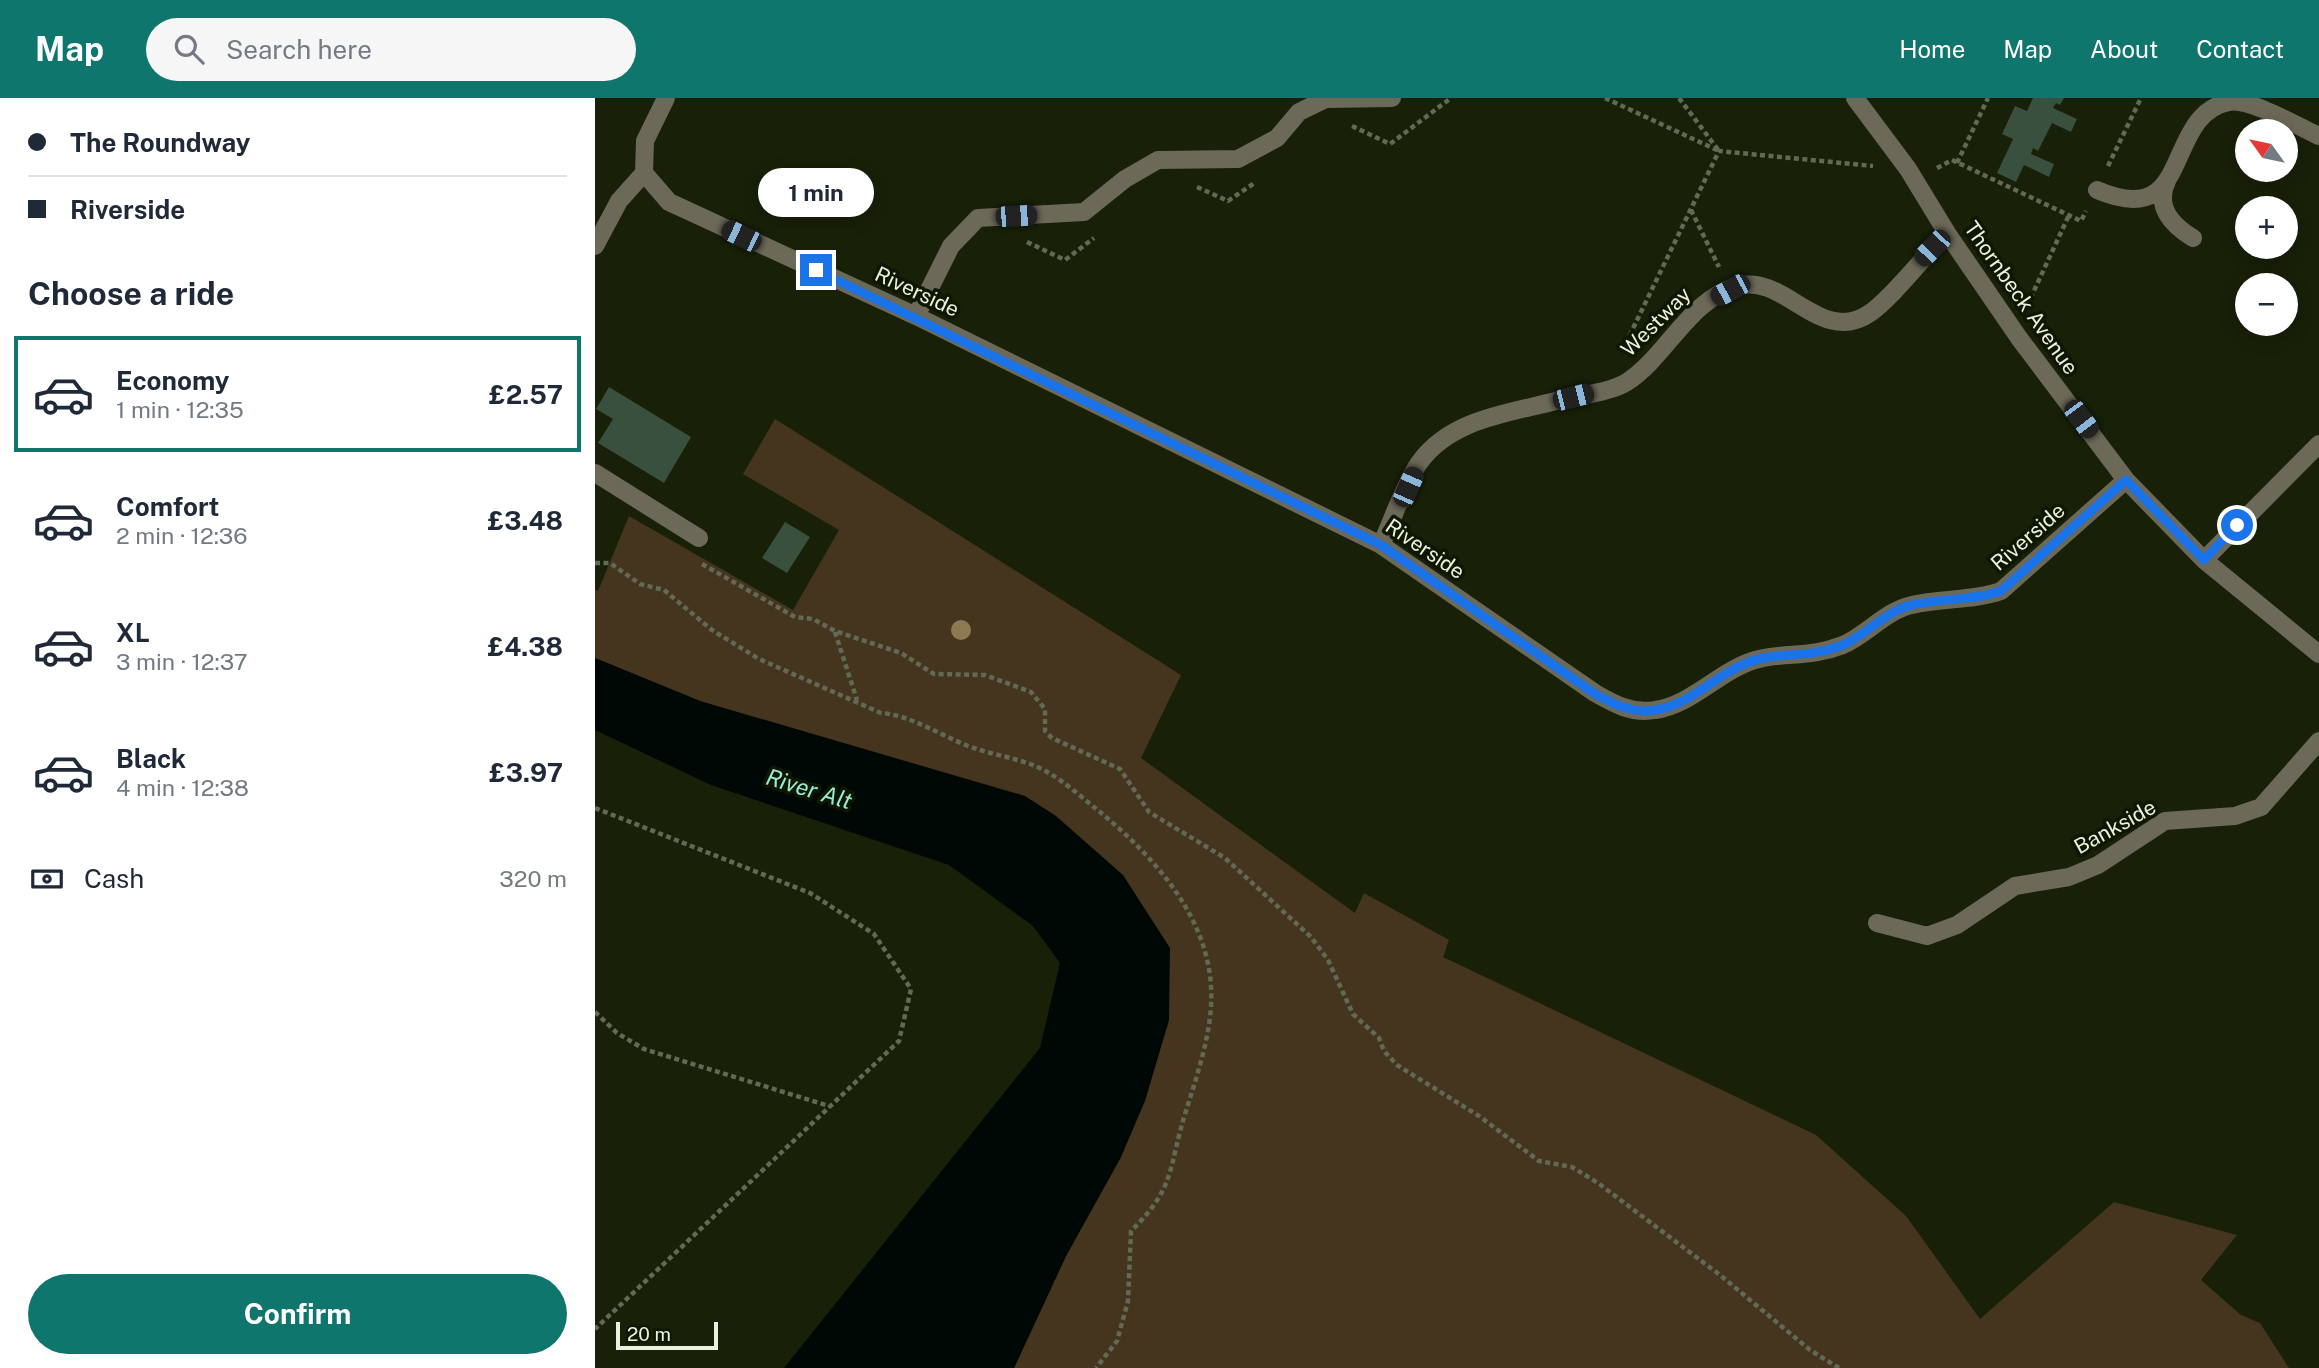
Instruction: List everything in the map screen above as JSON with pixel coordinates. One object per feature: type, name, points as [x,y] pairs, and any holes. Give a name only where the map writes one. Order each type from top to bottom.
[{"type":"street","points":[[595,246],[619,201],[644,173],[645,141],[666,98]]},
{"type":"street","points":[[915,316],[951,246],[978,218],[1084,212],[1125,179],[1158,160],[1238,159],[1277,138],[1299,112],[1326,99],[1392,98]]},
{"type":"street","name":"Thornbeck Avenue","points":[[1862,100],[1947,233],[2019,338],[2126,480],[2204,560],[2319,654]]},
{"type":"street","points":[[2193,238],[2176,227],[2165,212],[2162,197],[2167,181],[2200,120],[2214,108],[2231,101],[2247,103],[2319,136]]},
{"type":"street","name":"Riverside","points":[[644,173],[669,202],[915,316],[1381,545],[1595,694],[1623,708],[1653,711],[1672,706],[1723,675],[1759,659],[1814,655],[1846,643],[1909,605],[1981,597],[2001,591],[2126,480]]},
{"type":"street","points":[[2097,190],[2119,198],[2139,200],[2153,195],[2167,181]]},
{"type":"street","name":"Westway","points":[[1381,545],[1418,464],[1460,426],[1625,383],[1707,301],[1730,290],[1755,284],[1771,288],[1803,309],[1828,320],[1852,322],[1871,313],[1947,233]]},
{"type":"street","points":[[2204,560],[2319,444]]},
{"type":"street","points":[[595,473],[699,538]]},
{"type":"street","name":"Bankside","points":[[1877,923],[1927,936],[1957,925],[2015,886],[2069,877],[2098,864],[2165,821],[2235,816],[2261,807],[2319,741]]},
{"type":"path","points":[[1605,98],[1719,151],[1932,171],[1952,160],[2081,221],[2141,98]]},
{"type":"path","points":[[1679,98],[1719,151]]},
{"type":"path","points":[[1957,163],[1988,98]]},
{"type":"path","points":[[1603,389],[1719,151]]},
{"type":"path","points":[[1691,210],[1730,290]]},
{"type":"path","points":[[2024,311],[2069,215]]},
{"type":"path","points":[[699,538],[698,562],[795,617],[813,619],[835,631],[901,653],[935,674],[985,676],[1031,692],[1045,709],[1045,731],[1052,738],[1120,769],[1149,812],[1225,858],[1311,937],[1328,960],[1353,1014],[1379,1038],[1384,1051],[1397,1065],[1479,1116],[1539,1161],[1572,1167],[1598,1183],[1710,1267],[1811,1350],[1839,1368]]},
{"type":"path","points":[[595,563],[610,562],[640,584],[664,590],[712,630],[759,659],[881,713],[898,714],[949,739],[1037,767],[1074,791],[1160,868],[1186,903],[1208,964],[1210,1015],[1169,1181],[1154,1208],[1131,1231],[1128,1301],[1117,1341],[1096,1368]]},
{"type":"path","points":[[835,631],[858,702]]},
{"type":"path","points":[[595,808],[810,893],[874,934],[911,989],[898,1041],[595,1329]]},
{"type":"path","points":[[595,1012],[617,1033],[644,1049],[830,1106]]},
{"type":"shaded area","points":[[775,419],[1181,675],[1141,758],[1355,913],[1364,893],[1449,940],[1443,957],[1816,1135],[1906,1216],[1980,1319],[2114,1202],[2237,1235],[2201,1280],[2241,1315],[2260,1323],[2289,1368],[1014,1368],[1066,1256],[1121,1157],[1169,1020],[806,734],[700,701],[595,658],[595,590],[598,591],[629,516],[793,610],[839,530],[743,474]]},
{"type":"water","name":"River Alt","points":[[595,658],[700,701],[1025,796],[1056,816],[1123,875],[1170,948],[1169,1020],[1145,1101],[1121,1157],[1066,1256],[1014,1368],[784,1368],[1040,1048],[1060,963],[1033,926],[949,865],[711,785],[595,730]]},
{"type":"building","points":[[2033,98],[2064,98],[2060,105],[2056,103],[2053,108],[2077,119],[2071,132],[2052,123],[2038,151],[2033,148],[2031,154],[2054,164],[2049,177],[2024,165],[2016,182],[1997,173],[2013,139],[2002,134],[2015,106],[2027,111]]},
{"type":"building","points":[[609,387],[691,437],[664,483],[598,443],[613,419],[596,409]]},
{"type":"building","points":[[785,522],[810,537],[787,573],[762,558]]},
{"type":"route","points":[[816,270],[1381,545],[1595,694],[1623,708],[1653,711],[1672,706],[1723,675],[1759,659],[1814,655],[1846,643],[1909,605],[1981,597],[2001,591],[2126,480],[2204,560],[2237,525]]}]
